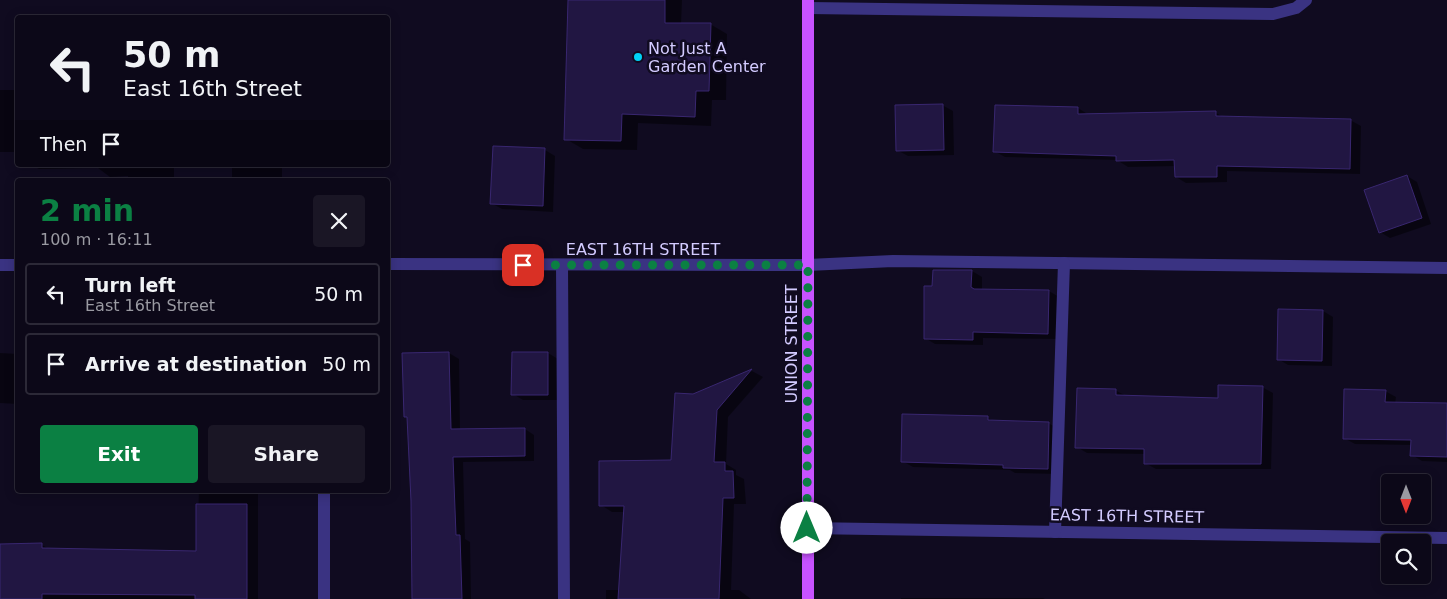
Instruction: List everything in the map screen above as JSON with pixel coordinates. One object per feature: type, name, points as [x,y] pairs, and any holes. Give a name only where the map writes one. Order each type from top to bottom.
[{"type":"main road","name":"UNION STREET","points":[[808,4],[808,599]]},
{"type":"street","points":[[808,4],[1274,14],[1296,8],[1306,0]]},
{"type":"street","name":"EAST 16TH STREET","points":[[390,264],[808,265],[893,261],[1447,268]]},
{"type":"street","points":[[1055,532],[1064,263]]},
{"type":"street","points":[[0,265],[15,264]]},
{"type":"street","points":[[562,265],[564,599]]},
{"type":"street","points":[[324,493],[324,599]]},
{"type":"street","name":"EAST 16TH STREET","points":[[807,528],[1447,538]]},
{"type":"building","name":"Not Just A Garden Center","points":[[568,0],[665,0],[665,23],[711,23],[709,91],[696,91],[695,117],[622,114],[621,141],[564,140]]},
{"type":"building","points":[[943,104],[944,150],[896,151],[895,105]]},
{"type":"building","points":[[995,105],[1078,107],[1078,114],[1216,111],[1216,116],[1351,119],[1350,169],[1217,166],[1217,177],[1175,177],[1174,160],[1116,161],[1116,156],[993,152]]},
{"type":"building","points":[[493,146],[545,148],[543,206],[490,204]]},
{"type":"building","points":[[1407,175],[1422,218],[1379,233],[1364,190]]},
{"type":"building","points":[[933,270],[972,270],[971,287],[974,289],[1049,290],[1048,334],[973,332],[973,340],[924,339],[924,286],[932,286]]},
{"type":"building","points":[[1278,309],[1323,310],[1322,361],[1277,360]]},
{"type":"building","points":[[449,352],[451,429],[525,428],[525,456],[453,457],[456,535],[460,535],[462,599],[412,599],[411,501],[407,417],[404,417],[402,353]]},
{"type":"building","points":[[512,352],[548,352],[548,395],[511,395]]},
{"type":"building","points":[[752,369],[717,410],[714,462],[725,462],[725,471],[733,471],[734,498],[723,498],[719,599],[618,599],[624,506],[599,506],[599,461],[671,460],[675,393],[693,394]]},
{"type":"building","points":[[1218,385],[1263,386],[1261,464],[1144,464],[1144,449],[1075,448],[1077,388],[1116,389],[1116,395],[1218,398]]},
{"type":"building","points":[[1344,389],[1386,390],[1385,402],[1447,403],[1447,457],[1410,456],[1411,440],[1343,439]]},
{"type":"building","points":[[902,414],[988,416],[988,420],[1049,422],[1048,469],[1003,468],[1003,465],[901,462]]},
{"type":"building","points":[[196,504],[247,504],[247,599],[195,599],[195,595],[42,594],[42,599],[0,599],[0,544],[42,543],[42,548],[196,551]]},
{"type":"place","name":"Not Just A Garden Center","points":[[638,57]]},
{"type":"route","points":[[523,265],[808,265],[807,528]]}]
